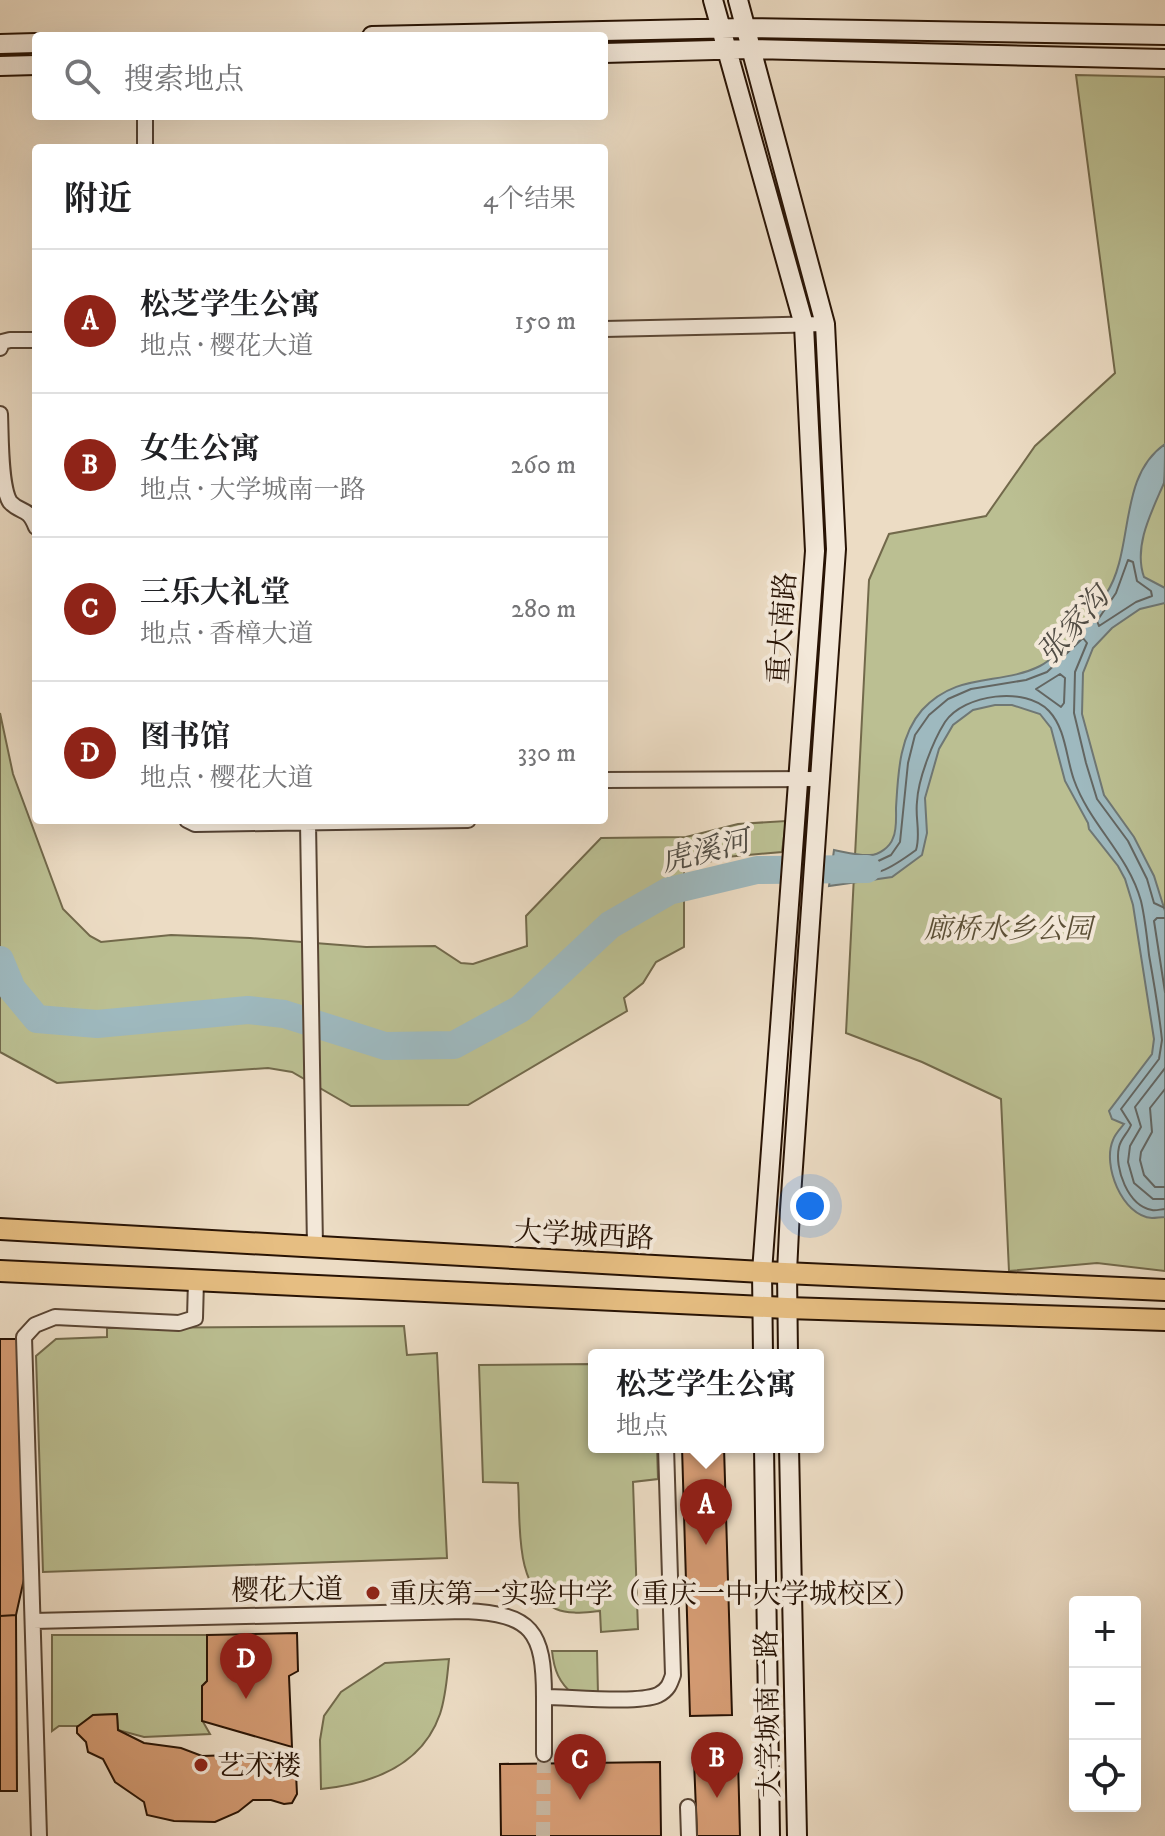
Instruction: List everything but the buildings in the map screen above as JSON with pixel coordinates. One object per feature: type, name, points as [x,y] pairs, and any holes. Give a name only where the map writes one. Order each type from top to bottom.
[{"type":"main road","name":"重大南路","points":[[713,0],[804,325],[815,551],[762,1272]]},
{"type":"main road","name":"重大南路","points":[[738,0],[825,324],[836,549],[787,1272]]},
{"type":"main road","points":[[546,32],[745,28],[1165,35]]},
{"type":"main road","points":[[0,44],[32,43]]},
{"type":"main road","points":[[608,53],[751,49],[1165,59]]},
{"type":"main road","points":[[0,66],[32,65]]},
{"type":"main road","name":"大学城西路","points":[[0,1229],[762,1272],[1165,1290]]},
{"type":"main road","points":[[0,1271],[762,1307],[1165,1320]]},
{"type":"main road","points":[[762,1272],[763,1349]]},
{"type":"main road","points":[[787,1272],[788,1349]]},
{"type":"main road","name":"大学城南一路","points":[[764,1453],[770,1836]]},
{"type":"main road","name":"大学城南一路","points":[[789,1453],[797,1836]]},
{"type":"street","points":[[145,120],[145,144]]},
{"type":"street","points":[[608,329],[825,324]]},
{"type":"street","points":[[0,348],[2,342],[10,340],[32,340]]},
{"type":"street","points":[[0,414],[2,482],[10,503],[32,516]]},
{"type":"street","points":[[608,780],[820,779]]},
{"type":"street","points":[[308,824],[315,1246]]},
{"type":"street","points":[[39,1836],[24,1337],[35,1325],[55,1317],[179,1323],[195,1318],[196,1280]]},
{"type":"street","points":[[544,1697],[632,1698],[656,1696],[668,1689],[673,1675],[666,1453]]},
{"type":"street","name":"樱花大道","points":[[33,1621],[498,1613],[520,1620],[537,1640],[544,1670],[544,1754]]},
{"type":"street","points":[[688,1807],[689,1836]]},
{"type":"green space","name":"廊桥水乡公园","points":[[1076,75],[1165,77],[1165,1271],[1097,1263],[1009,1271],[1001,1099],[922,1062],[846,1033],[869,580],[889,534],[986,516],[1035,446],[1115,373]]},
{"type":"green space","points":[[0,713],[13,774],[63,909],[90,936],[101,942],[171,935],[366,947],[435,946],[461,963],[473,964],[527,946],[526,916],[601,838],[686,837],[738,824],[786,821],[782,852],[726,857],[684,869],[684,947],[656,962],[643,983],[624,998],[627,1011],[468,1105],[351,1106],[292,1072],[268,1068],[57,1083],[0,1052]]},
{"type":"green space","points":[[404,1326],[407,1355],[437,1353],[447,1558],[43,1572],[36,1356],[56,1339],[107,1337],[107,1328]]},
{"type":"green space","points":[[588,1364],[588,1453],[657,1453],[658,1479],[633,1482],[638,1629],[601,1632],[600,1611],[578,1613],[556,1609],[542,1599],[532,1586],[522,1553],[518,1483],[483,1482],[479,1365]]},
{"type":"green space","points":[[52,1635],[207,1635],[207,1681],[202,1687],[202,1720],[210,1734],[144,1737],[118,1730],[117,1714],[93,1715],[79,1726],[59,1726],[52,1731]]},
{"type":"green space","points":[[552,1651],[597,1651],[598,1694],[574,1695],[558,1676]]},
{"type":"green space","points":[[449,1659],[440,1714],[421,1747],[408,1759],[376,1777],[321,1789],[320,1740],[324,1716],[341,1692],[385,1663]]},
{"type":"water","points":[[1165,444],[1164,483],[1145,529],[1141,565],[1144,577],[1165,588],[1165,603],[1140,609],[1112,628],[1093,648],[1083,673],[1082,714],[1104,795],[1134,837],[1154,876],[1165,911],[1165,1217],[1152,1218],[1141,1215],[1124,1199],[1117,1188],[1110,1162],[1113,1140],[1124,1124],[1112,1119],[1109,1111],[1152,1054],[1154,1039],[1133,905],[1118,866],[1089,829],[1065,781],[1051,728],[1040,714],[1012,705],[995,705],[973,710],[953,725],[939,749],[925,798],[927,833],[922,855],[892,877],[829,886],[834,850],[873,855],[884,850],[892,841],[896,827],[901,756],[914,720],[922,710],[950,689],[1040,666],[1066,644],[1093,612],[1115,576],[1140,475],[1150,458]]},
{"type":"waterway","name":"虎溪河","points":[[0,960],[12,989],[37,1019],[97,1024],[248,1010],[284,1014],[385,1046],[454,1045],[520,1009],[610,925],[669,891],[757,870],[867,869]]},
{"type":"tunnel","points":[[543,1836],[544,1754]]},
{"type":"place","name":"松芝学生公寓","points":[[706,1545]]},
{"type":"place","name":"重庆第一实验中学（重庆一中大学城校区）","points":[[373,1593]]},
{"type":"place","name":"图书馆","points":[[246,1699]]},
{"type":"place","name":"艺术楼","points":[[201,1765]]},
{"type":"place","name":"女生公寓","points":[[717,1798]]},
{"type":"place","name":"三乐大礼堂","points":[[580,1800]]},
{"type":"water label","name":"张家沟","points":[[1073,625]]}]
